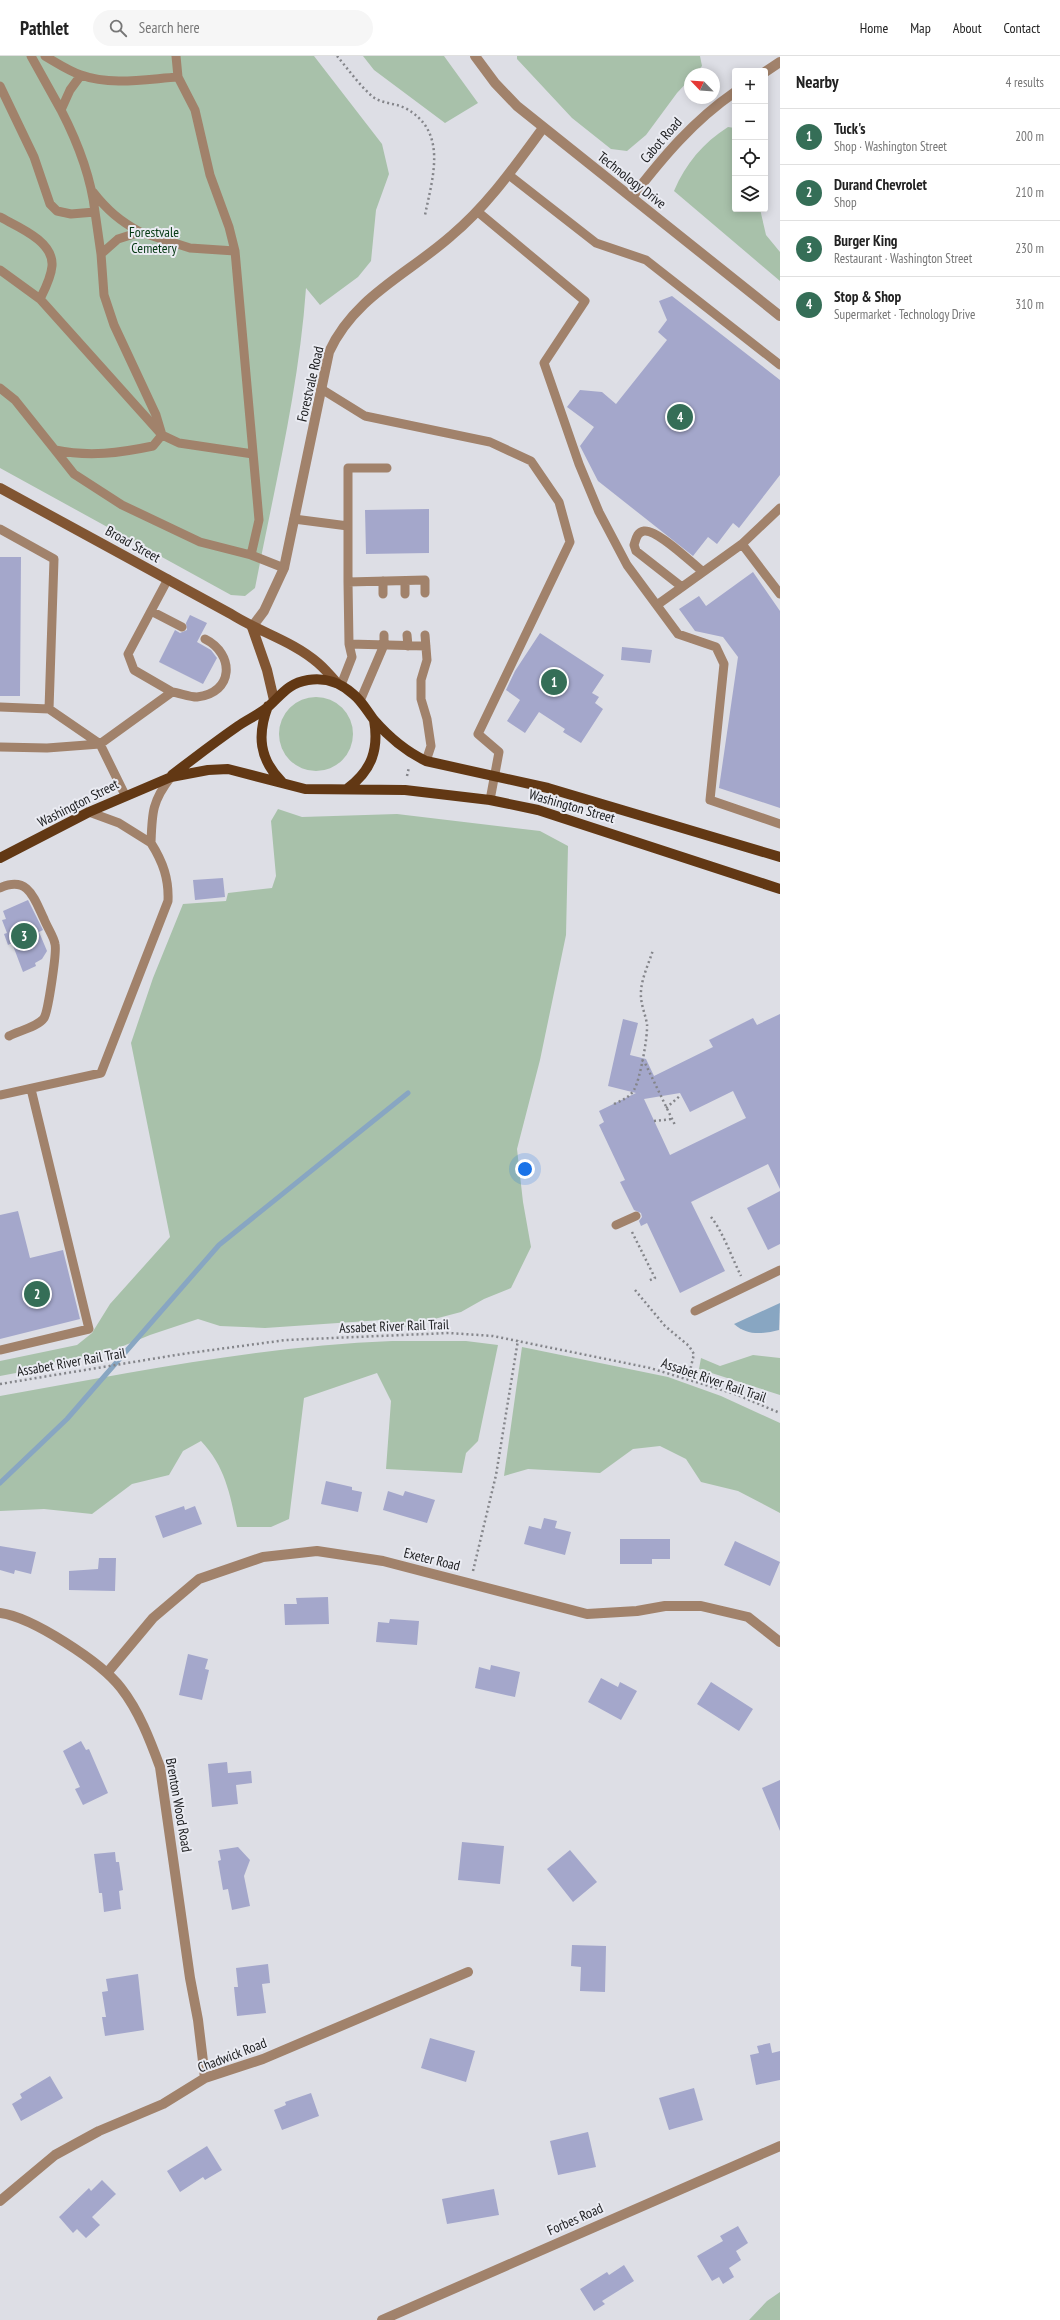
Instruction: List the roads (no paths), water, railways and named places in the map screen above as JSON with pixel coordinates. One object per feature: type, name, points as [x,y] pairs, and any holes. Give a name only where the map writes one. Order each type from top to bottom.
[{"type":"main road","name":"Broad Street","points":[[0,488],[168,579],[252,627],[275,636],[317,662],[339,684]]},
{"type":"main road","points":[[252,627],[267,670],[271,703]]},
{"type":"main road","name":"Washington Street","points":[[171,777],[206,748],[271,703],[292,685],[308,680],[325,679],[339,684],[360,700],[374,720],[415,755],[426,761],[582,798],[780,857]]},
{"type":"main road","name":"Washington Street","points":[[271,703],[261,725],[261,744],[267,762],[274,774],[283,783]]},
{"type":"main road","points":[[348,788],[358,780],[373,759],[376,746],[374,720]]},
{"type":"main road","name":"Washington Street","points":[[0,858],[89,812],[125,795],[171,777],[208,770],[228,769],[305,789],[348,788],[405,790],[490,800],[538,810],[576,821],[780,889]]},
{"type":"street","name":"Technology Drive","points":[[475,56],[495,83],[517,106],[780,316]]},
{"type":"street","points":[[768,70],[780,62]]},
{"type":"street","name":"Cabot Road","points":[[632,197],[681,137],[698,120],[732,94]]},
{"type":"street","name":"Forestvale Road","points":[[252,627],[264,611],[284,568],[330,352],[344,323],[367,300],[450,237],[478,212],[509,175],[543,128]]},
{"type":"street","name":"Exeter Road","points":[[107,1673],[153,1618],[199,1579],[263,1557],[317,1551],[383,1561],[587,1614],[636,1611],[666,1606],[701,1606],[748,1617],[780,1642]]},
{"type":"street","name":"Brenton Wood Road","points":[[0,1613],[43,1628],[107,1673],[121,1688],[148,1735],[160,1767],[190,1978],[198,2020],[205,2078]]},
{"type":"street","name":"Chadwick Road","points":[[0,2201],[55,2156],[99,2131],[162,2104],[205,2078],[263,2058],[468,1972]]},
{"type":"street","name":"Forbes Road","points":[[382,2320],[780,2146]]},
{"type":"lane","points":[[31,56],[70,127],[93,192],[101,254],[104,295],[118,332],[156,415],[162,435]]},
{"type":"lane","points":[[45,56],[81,75],[112,80],[178,77]]},
{"type":"lane","points":[[176,56],[178,77],[195,110],[210,175],[229,227],[235,251],[259,520],[251,555]]},
{"type":"lane","points":[[61,110],[70,90],[81,75]]},
{"type":"lane","points":[[0,86],[34,157],[50,204],[57,211],[71,214],[95,212]]},
{"type":"lane","points":[[509,175],[596,243],[646,260],[780,364]]},
{"type":"lane","points":[[93,192],[105,208],[118,220],[140,232],[190,248],[235,251]]},
{"type":"lane","points":[[478,212],[585,301],[544,363],[579,464],[599,512],[627,565],[678,634],[716,647],[724,664],[710,800],[780,824]]},
{"type":"lane","points":[[0,217],[40,242],[50,256],[52,266],[48,282],[40,299]]},
{"type":"lane","points":[[101,254],[118,239],[140,232]]},
{"type":"lane","points":[[0,270],[40,299],[162,435],[179,443],[254,454]]},
{"type":"lane","points":[[0,388],[15,400],[74,474],[122,505],[169,529],[200,542],[251,555],[284,568]]},
{"type":"lane","points":[[323,390],[365,416],[490,442],[531,460],[558,502],[570,542],[478,734],[499,752],[490,800]]},
{"type":"lane","points":[[55,450],[75,454],[97,455],[131,451],[153,446],[162,435]]},
{"type":"lane","points":[[339,684],[352,656],[349,644],[348,468],[387,468]]},
{"type":"lane","points":[[657,605],[742,544],[780,508]]},
{"type":"lane","points":[[294,519],[348,526]]},
{"type":"lane","points":[[0,529],[54,559],[48,709]]},
{"type":"lane","points":[[682,587],[636,551],[634,545],[639,533],[643,531],[654,532],[703,572]]},
{"type":"lane","points":[[742,544],[780,594]]},
{"type":"lane","points":[[168,579],[128,654],[134,670],[172,692],[196,697],[217,688],[225,678],[227,667],[224,656],[215,644],[204,639]]},
{"type":"lane","points":[[348,582],[424,580],[425,594]]},
{"type":"lane","points":[[383,581],[383,594]]},
{"type":"lane","points":[[405,581],[405,594]]},
{"type":"lane","points":[[151,611],[182,627]]},
{"type":"lane","points":[[407,635],[408,646]]},
{"type":"lane","points":[[425,635],[427,660],[421,680],[420,699],[427,719],[431,746],[426,761]]},
{"type":"lane","points":[[349,644],[384,640],[408,646],[426,646]]},
{"type":"lane","points":[[360,700],[384,640]]},
{"type":"lane","points":[[0,747],[48,748],[100,744],[172,692]]},
{"type":"lane","points":[[0,707],[48,709],[100,744],[125,795]]},
{"type":"lane","points":[[151,843],[152,814],[158,793],[171,777]]},
{"type":"lane","points":[[0,1095],[101,1073],[168,900],[169,888],[163,862],[151,843],[119,823],[89,812]]},
{"type":"lane","points":[[0,888],[10,884],[20,884],[30,891],[55,944],[48,1004],[44,1018],[9,1036]]},
{"type":"lane","points":[[0,1350],[89,1329],[31,1089]]},
{"type":"lane","points":[[616,1225],[636,1216]]},
{"type":"lane","points":[[695,1311],[780,1270]]},
{"type":"water","points":[[780,1303],[779,1330],[755,1333],[744,1331],[734,1324]]},
{"type":"waterway","points":[[0,1483],[67,1419],[219,1245],[408,1093]]},
{"type":"place","name":"Stop & Shop","points":[[680,417]]},
{"type":"place","name":"Tuck's","points":[[554,682]]},
{"type":"place","name":"Burger King","points":[[24,936]]},
{"type":"place","name":"Durand Chevrolet","points":[[37,1294]]},
{"type":"park label","name":"Forestvale Cemetery","points":[[154,240]]}]
